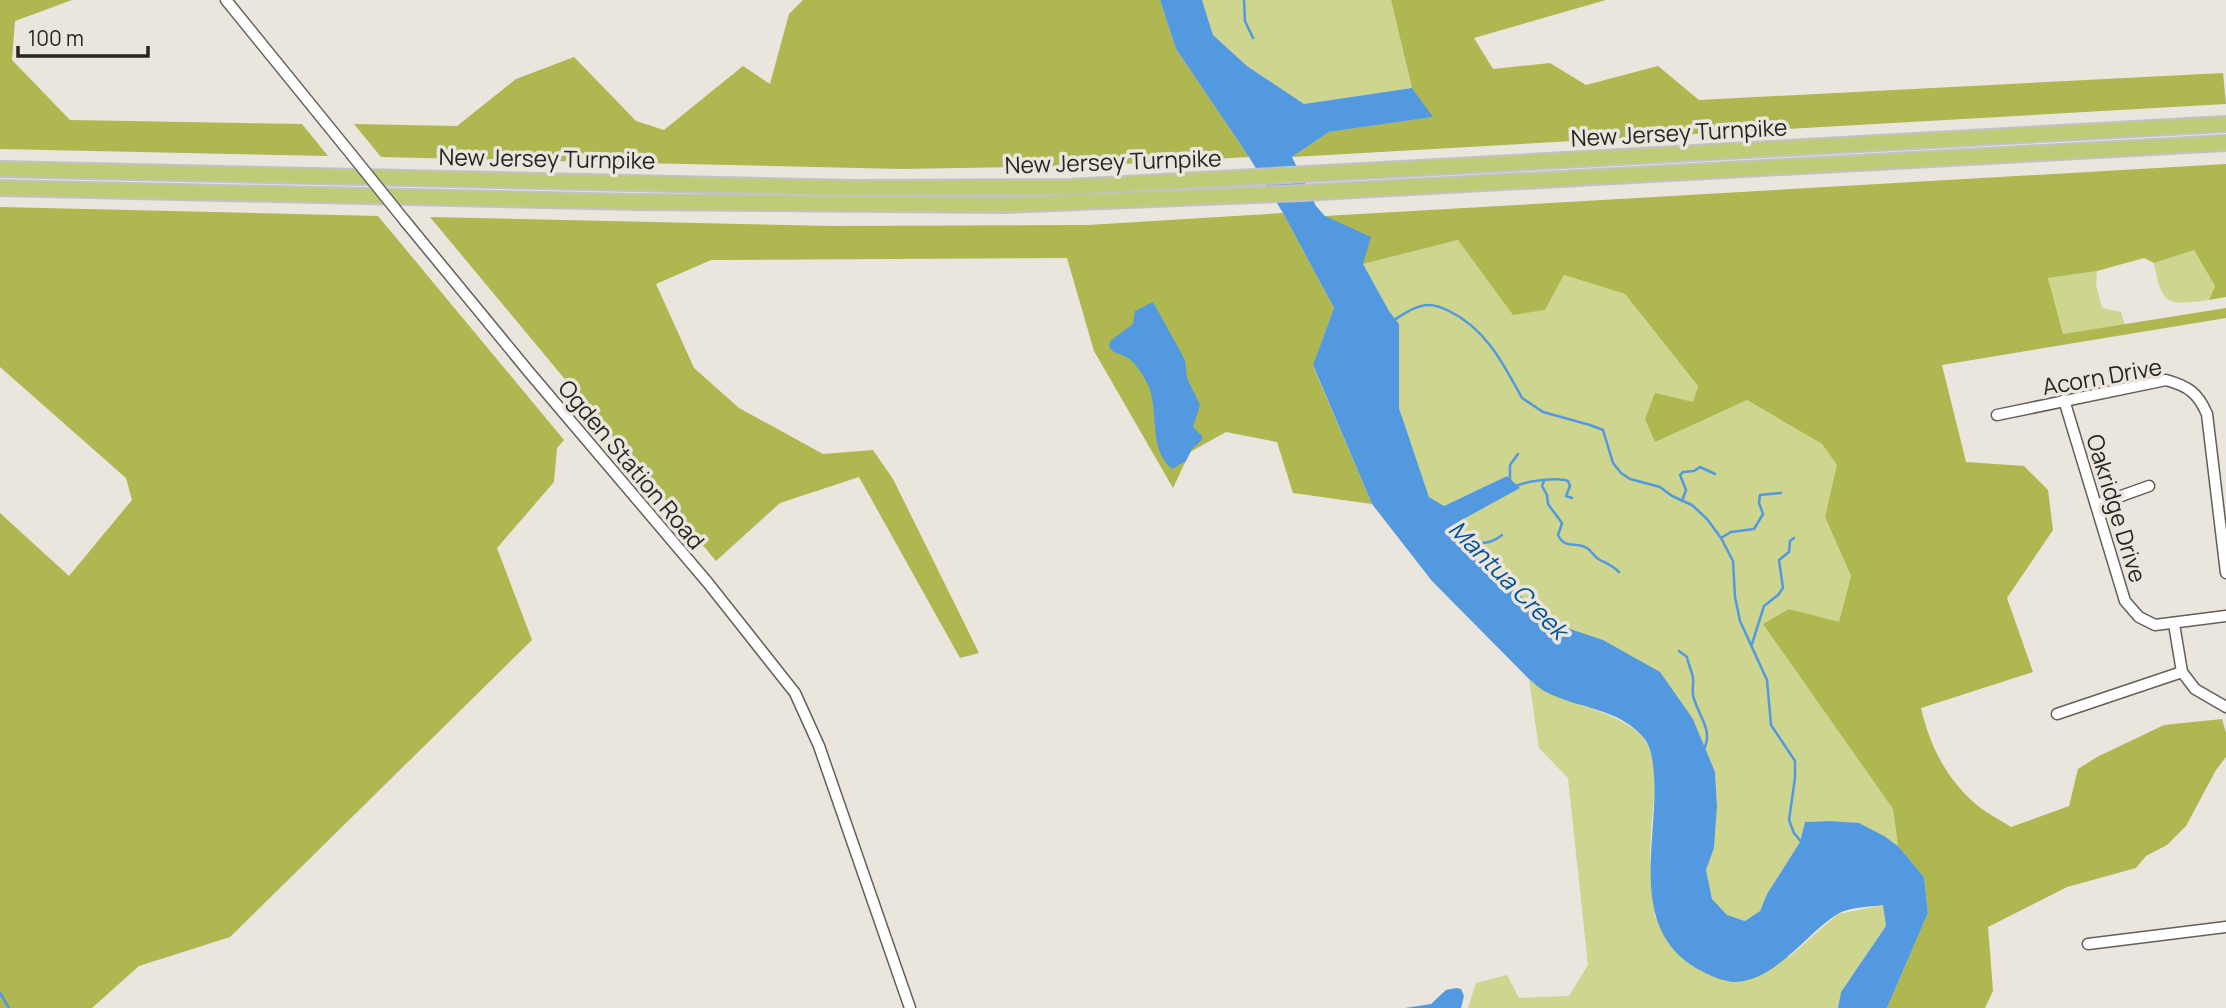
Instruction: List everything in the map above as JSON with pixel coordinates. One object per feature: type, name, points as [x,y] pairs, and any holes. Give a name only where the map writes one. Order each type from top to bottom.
[{"type":"highway","name":"New Jersey Turnpike","points":[[0,169],[854,188],[1070,187],[2226,124]]},
{"type":"highway","name":"New Jersey Turnpike","points":[[0,188],[915,206],[1034,205],[2226,142]]},
{"type":"street","name":"Ogden Station Road","points":[[226,0],[521,363],[708,583],[795,693],[819,746],[910,1008]]},
{"type":"street","name":"Acorn Drive","points":[[1997,415],[2166,380],[2183,384],[2193,390],[2207,414],[2226,573]]},
{"type":"street","name":"Oakridge Drive","points":[[2064,400],[2125,601],[2139,617],[2155,625],[2226,616]]},
{"type":"street","points":[[2096,505],[2149,486]]},
{"type":"street","points":[[2174,624],[2182,672],[2194,689],[2226,707]]},
{"type":"street","points":[[2057,714],[2182,672]]},
{"type":"street","points":[[2088,944],[2226,927]]},
{"type":"green space","points":[[0,0],[72,0],[15,21],[12,60],[70,120],[302,124],[328,156],[0,149]]},
{"type":"green space","points":[[803,0],[1160,0],[1176,49],[1249,157],[1087,166],[901,169],[381,157],[354,124],[457,126],[516,79],[574,57],[636,121],[664,130],[743,66],[770,84],[789,14]]},
{"type":"green space","points":[[1202,0],[1391,0],[1412,88],[1304,104],[1247,66],[1213,35]]},
{"type":"green space","points":[[1391,0],[1606,0],[1474,38],[1493,69],[1550,63],[1586,85],[1658,66],[1699,100],[2223,73],[2226,104],[1292,157],[1329,132],[1432,117],[1412,88]]},
{"type":"green space","points":[[2226,164],[2226,297],[2209,300],[2215,286],[2194,250],[2154,263],[2144,258],[2097,271],[2048,278],[2063,334],[2226,308],[2226,318],[1942,365],[1966,462],[2024,466],[2048,490],[2053,530],[2007,598],[2033,672],[1921,708],[1929,736],[1941,762],[1957,785],[1978,806],[2011,827],[2069,806],[2078,769],[2164,725],[2222,719],[2226,733],[2226,757],[2216,770],[2186,826],[2167,845],[2146,856],[2136,868],[2067,887],[1988,927],[1993,991],[1985,1008],[1887,1008],[1928,913],[1924,877],[1898,846],[1893,809],[1763,624],[1789,609],[1839,622],[1851,576],[1825,517],[1837,465],[1822,444],[1747,400],[1655,442],[1645,419],[1655,393],[1693,402],[1698,386],[1625,294],[1564,275],[1545,310],[1513,315],[1458,240],[1363,264],[1325,216]]},
{"type":"green space","points":[[0,207],[378,216],[564,440],[557,448],[554,482],[497,548],[532,640],[230,937],[139,966],[92,1008],[0,1008],[0,513],[69,576],[132,500],[126,478],[0,367]]},
{"type":"green space","points":[[1283,213],[1334,308],[1313,366],[1372,504],[1293,493],[1277,442],[1226,432],[1190,452],[1173,488],[1094,351],[1067,258],[711,260],[656,284],[694,368],[739,408],[823,454],[873,450],[893,479],[979,653],[960,658],[859,477],[780,503],[716,561],[430,217],[832,226],[1088,225]]},
{"type":"green space","points":[[1458,240],[1513,314],[1545,310],[1564,275],[1625,294],[1698,386],[1693,402],[1645,419],[1747,400],[1822,444],[1838,466],[1825,517],[1851,576],[1839,623],[1789,609],[1764,625],[1893,809],[1898,846],[1874,831],[1854,824],[1833,821],[1805,822],[1800,842],[1767,894],[1760,911],[1745,921],[1727,915],[1712,899],[1706,870],[1714,848],[1717,806],[1715,772],[1693,719],[1677,698],[1574,631],[1552,623],[1457,541],[1460,521],[1519,488],[1507,476],[1444,506],[1429,497],[1399,408],[1399,324],[1363,264]]},
{"type":"green space","points":[[2194,250],[2215,286],[2209,300],[2184,303],[2169,300],[2160,288],[2154,263]]},
{"type":"green space","points":[[2097,271],[2096,285],[2102,308],[2121,312],[2125,325],[2063,334],[2048,278]]},
{"type":"green space","points":[[1529,679],[1552,693],[1626,724],[1639,734],[1648,746],[1655,774],[1650,857],[1655,917],[1789,957],[1838,914],[1883,905],[1886,926],[1841,992],[1838,1008],[1468,1008],[1476,983],[1507,975],[1519,998],[1569,996],[1588,965],[1568,778],[1539,748]]},
{"type":"water","points":[[1160,0],[1202,0],[1213,35],[1247,66],[1304,104],[1412,88],[1433,117],[1329,132],[1292,157],[1316,206],[1325,216],[1371,237],[1363,264],[1399,324],[1399,408],[1429,497],[1444,506],[1507,476],[1520,488],[1460,521],[1457,541],[1552,623],[1603,640],[1660,672],[1693,719],[1715,772],[1717,806],[1714,848],[1706,870],[1712,899],[1727,915],[1745,921],[1760,911],[1767,894],[1800,842],[1805,822],[1859,823],[1898,846],[1924,877],[1928,913],[1887,1008],[1838,1008],[1841,992],[1886,926],[1883,905],[1841,912],[1777,965],[1750,980],[1730,982],[1712,976],[1691,965],[1671,946],[1658,924],[1652,899],[1655,790],[1653,761],[1647,742],[1621,720],[1544,691],[1529,679],[1432,581],[1372,504],[1313,365],[1334,308],[1283,213],[1249,157],[1176,49]]},
{"type":"water","points":[[1153,302],[1185,360],[1187,378],[1200,405],[1193,427],[1202,436],[1202,440],[1192,449],[1186,461],[1172,469],[1165,461],[1157,441],[1152,397],[1147,383],[1133,362],[1114,352],[1109,346],[1110,341],[1133,324],[1135,311]]},
{"type":"water","points":[[1461,989],[1464,996],[1461,1008],[1405,1008],[1431,1004],[1446,990]]},
{"type":"waterway","points":[[1244,0],[1245,21],[1253,38]]},
{"type":"waterway","points":[[1394,320],[1424,305],[1442,308],[1462,318],[1492,348],[1522,398],[1543,412],[1603,430],[1613,463],[1621,473],[1630,479],[1660,487],[1692,505],[1707,519],[1733,561],[1735,597],[1740,621],[1767,680],[1771,725],[1795,761],[1789,820],[1794,833],[1803,844]]},
{"type":"waterway","points":[[1510,481],[1510,465],[1518,454]]},
{"type":"waterway","points":[[1682,501],[1686,490],[1680,475],[1683,472],[1694,471],[1700,467],[1715,474]]},
{"type":"waterway","points":[[1514,487],[1533,481],[1563,480],[1568,481],[1570,486],[1566,496],[1572,498]]},
{"type":"waterway","points":[[1544,481],[1542,486],[1548,504],[1562,523],[1558,535],[1561,540],[1587,548],[1598,559],[1619,572]]},
{"type":"waterway","points":[[1721,538],[1731,532],[1754,529],[1763,514],[1759,503],[1760,495],[1781,493]]},
{"type":"waterway","name":"Mantua Creek","points":[[1457,541],[1485,543],[1502,535]]},
{"type":"waterway","points":[[1752,644],[1764,606],[1783,588],[1779,560],[1789,552],[1790,541],[1794,538]]},
{"type":"waterway","points":[[1679,651],[1687,657],[1693,678],[1693,696],[1707,731],[1703,751]]},
{"type":"waterway","points":[[0,993],[9,1008]]}]
